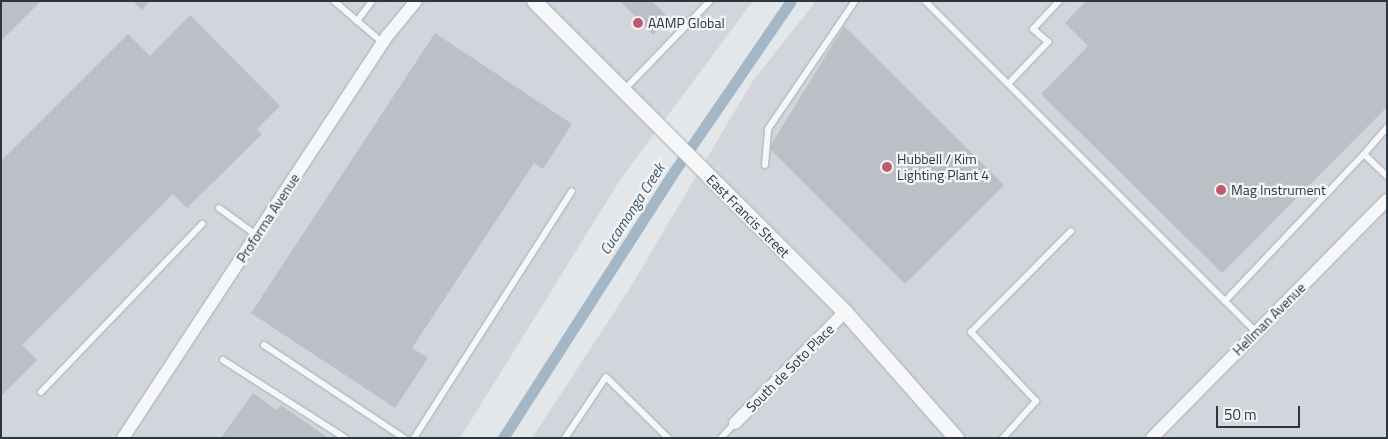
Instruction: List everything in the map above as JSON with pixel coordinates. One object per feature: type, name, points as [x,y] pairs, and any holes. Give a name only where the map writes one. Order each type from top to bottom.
[{"type":"street","name":"Proforma Avenue","points":[[123,438],[383,43],[416,1]]},
{"type":"street","name":"East Francis Street","points":[[534,1],[845,312],[956,438]]},
{"type":"street","name":"Hellman Avenue","points":[[1152,438],[1387,200]]},
{"type":"street","name":"South de Soto Place","points":[[735,423],[845,312]]},
{"type":"lane","points":[[334,1],[383,43]]},
{"type":"lane","points":[[357,21],[372,1]]},
{"type":"lane","points":[[623,90],[710,1]]},
{"type":"lane","points":[[765,165],[768,129],[855,1]]},
{"type":"lane","points":[[925,1],[1256,332]]},
{"type":"lane","points":[[1009,83],[1048,42],[1033,29],[1059,1]]},
{"type":"lane","points":[[1225,300],[1387,128]]},
{"type":"lane","points":[[1364,154],[1387,176]]},
{"type":"lane","points":[[414,438],[572,191]]},
{"type":"lane","points":[[219,208],[256,235]]},
{"type":"lane","points":[[41,392],[202,224]]},
{"type":"lane","points":[[1003,438],[1036,401],[971,332],[1070,231]]},
{"type":"lane","points":[[264,345],[404,438]]},
{"type":"lane","points":[[223,360],[345,438]]},
{"type":"lane","points":[[565,438],[606,377],[668,438]]},
{"type":"lane","points":[[721,438],[735,423]]},
{"type":"shaded area","points":[[1,1],[753,1],[622,177],[460,438],[1,438]]},
{"type":"shaded area","points":[[816,1],[1387,1],[1387,438],[532,438],[630,288],[752,82]]},
{"type":"building","points":[[1,1],[41,1],[1,41]]},
{"type":"building","points":[[133,1],[150,1],[142,10]]},
{"type":"building","points":[[620,1],[652,1],[669,18],[653,35]]},
{"type":"building","name":"Mag Instrument","points":[[1086,1],[1387,1],[1387,107],[1222,273],[1041,94],[1088,46],[1065,23]]},
{"type":"building","points":[[190,15],[280,106],[257,129],[262,134],[187,208],[173,194],[22,345],[37,360],[1,396],[1,161],[128,34],[150,56]]},
{"type":"building","name":"Hubbell / Kim Lighting Plant 4","points":[[844,26],[1004,185],[905,284],[769,148]]},
{"type":"building","points":[[435,33],[572,124],[543,169],[534,163],[412,348],[428,358],[395,408],[251,313]]},
{"type":"building","points":[[253,393],[277,410],[281,405],[328,438],[221,438]]},
{"type":"waterway","name":"Cucamonga Creek","points":[[503,438],[671,176],[791,1]]},
{"type":"place","name":"AAMP Global","points":[[638,23]]},
{"type":"place","name":"Hubbell / Kim Lighting Plant 4","points":[[887,167]]},
{"type":"place","name":"Mag Instrument","points":[[1221,190]]}]
